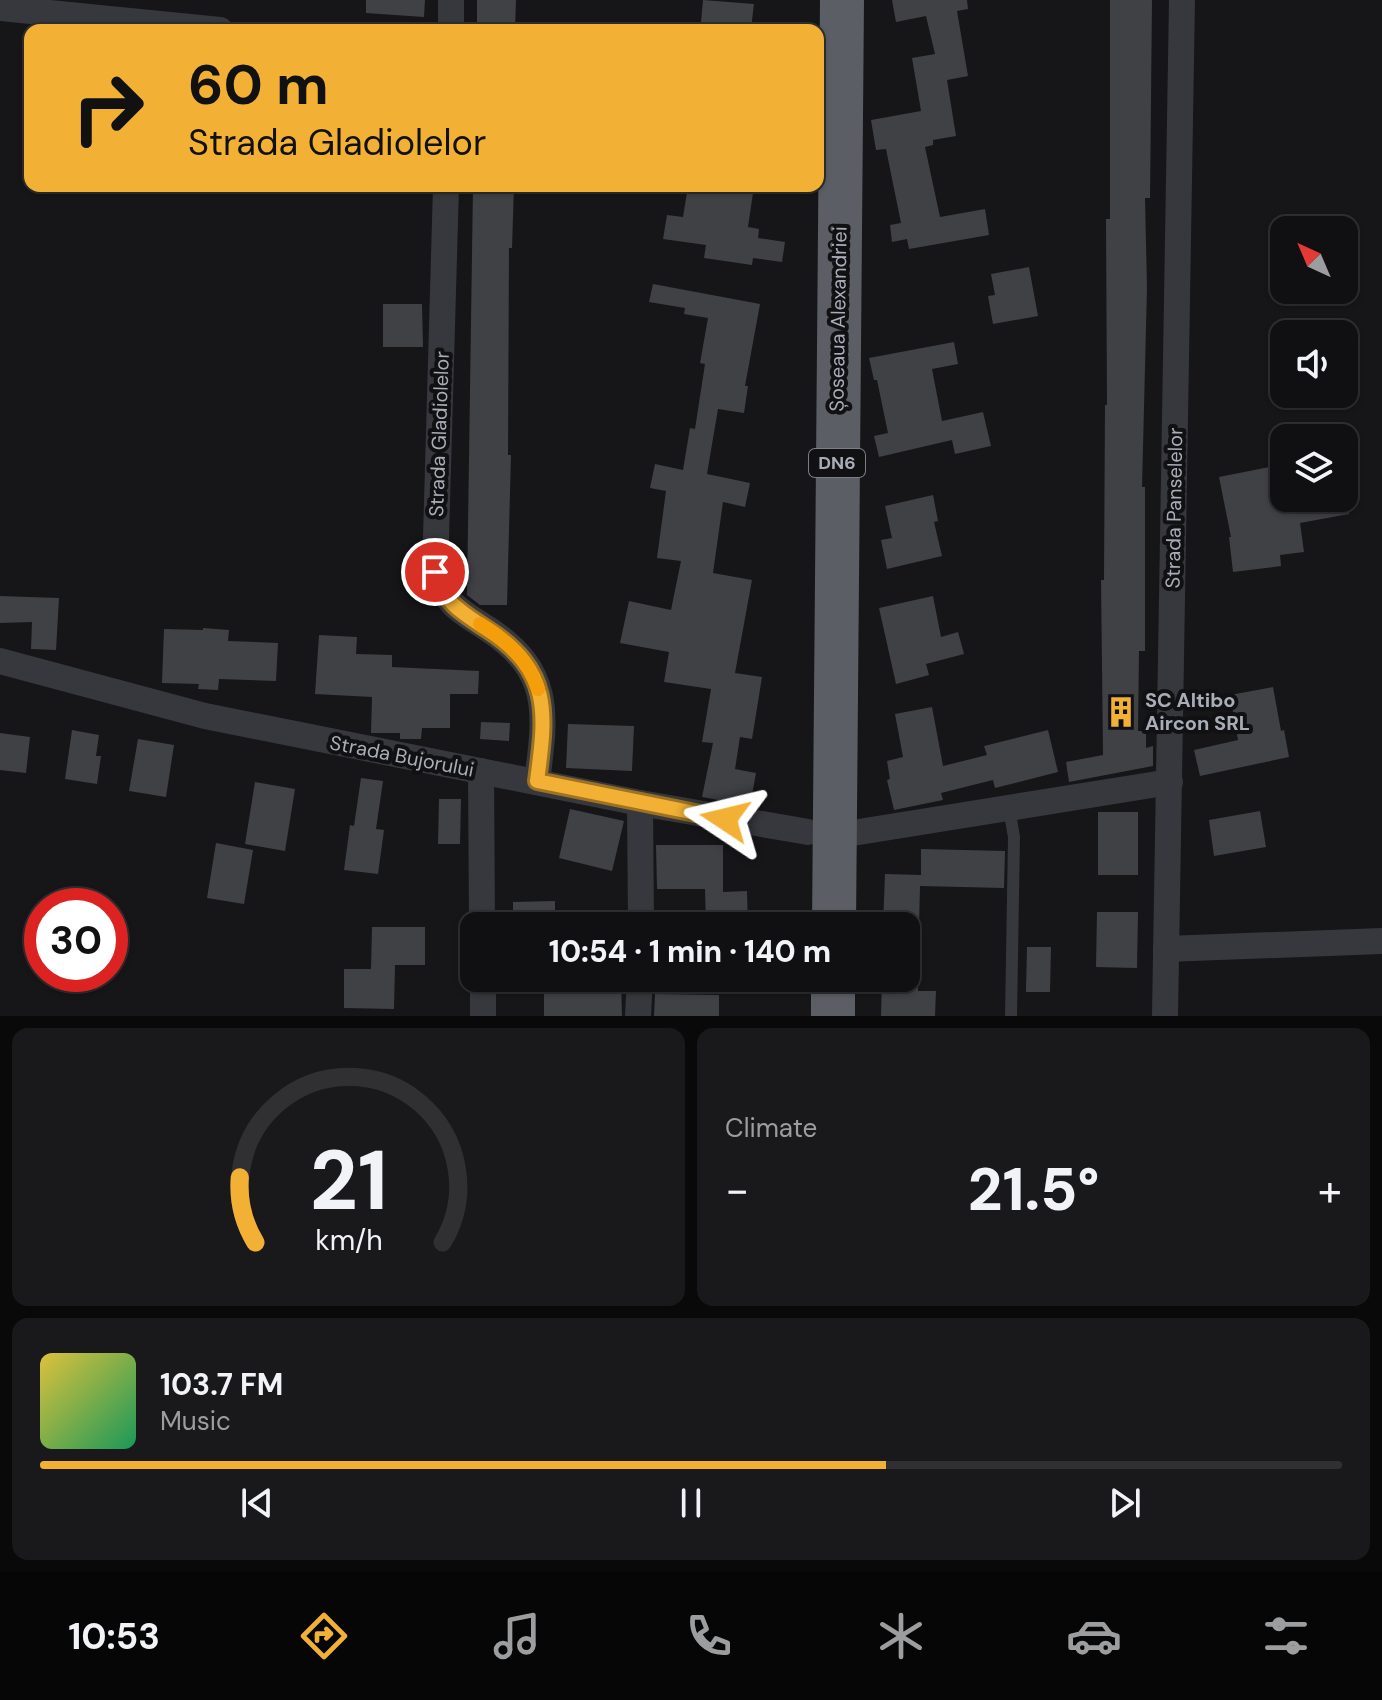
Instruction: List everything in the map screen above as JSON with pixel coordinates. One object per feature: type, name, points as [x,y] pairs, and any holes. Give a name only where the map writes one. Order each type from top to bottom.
[{"type":"highway","points":[[820,0],[820,24]]},
{"type":"highway","name":"Șoseaua Alexandriei","points":[[809,912],[821,834],[842,0]]},
{"type":"highway","name":"Șoseaua Alexandriei","points":[[818,192],[814,627],[821,834],[832,912]]},
{"type":"highway","points":[[807,992],[807,1016]]},
{"type":"highway","points":[[833,992],[833,1016]]},
{"type":"street","points":[[451,0],[451,24]]},
{"type":"street","name":"Strada Panselelor","points":[[1165,1016],[1182,0]]},
{"type":"street","points":[[0,8],[160,24]]},
{"type":"street","name":"Strada Gladiolelor","points":[[446,192],[435,572],[442,594],[460,612],[514,648],[532,673],[543,701],[543,735],[537,781]]},
{"type":"street","name":"Strada Bujorului","points":[[0,661],[205,716],[640,803],[821,834],[1170,782]]},
{"type":"street","points":[[481,771],[482,912]]},
{"type":"street","points":[[640,803],[641,912]]},
{"type":"street","points":[[1166,949],[1382,941]]},
{"type":"street","points":[[483,992],[483,1016]]},
{"type":"street","points":[[638,1016],[639,992]]},
{"type":"lane","points":[[1009,808],[1014,837],[1011,1016]]},
{"type":"building","points":[[366,0],[425,0],[424,17],[366,13]]},
{"type":"building","points":[[477,0],[516,0],[515,24],[477,24]]},
{"type":"building","points":[[703,0],[754,4],[752,24],[701,22]]},
{"type":"building","points":[[892,0],[967,0],[968,9],[957,11],[968,76],[947,80],[956,136],[933,140],[933,145],[925,147],[940,217],[985,209],[989,235],[909,249],[907,239],[892,242],[890,225],[901,223],[886,149],[876,150],[871,120],[921,111],[912,58],[935,54],[926,16],[896,22]]},
{"type":"building","points":[[1110,0],[1152,0],[1150,198],[1145,198],[1147,288],[1142,487],[1145,487],[1145,651],[1139,651],[1138,731],[1146,731],[1146,748],[1153,746],[1153,766],[1069,782],[1066,762],[1103,755],[1101,580],[1104,580],[1107,405],[1106,219],[1110,219]]},
{"type":"building","points":[[473,192],[514,192],[512,248],[509,248],[508,455],[511,455],[507,605],[480,605],[467,595]]},
{"type":"building","points":[[687,192],[753,192],[748,227],[759,229],[758,238],[785,242],[782,262],[753,258],[752,265],[704,258],[706,245],[663,239],[667,215],[683,217]]},
{"type":"building","points":[[1029,267],[1038,316],[993,324],[988,296],[995,295],[991,274]]},
{"type":"building","points":[[653,284],[760,304],[745,386],[748,386],[744,413],[718,409],[707,474],[750,483],[745,507],[723,502],[713,573],[752,580],[735,673],[762,677],[752,739],[740,737],[735,769],[756,773],[750,806],[702,797],[713,743],[702,742],[711,689],[664,682],[669,652],[620,643],[629,601],[671,610],[681,561],[657,558],[666,491],[650,488],[655,464],[683,470],[690,428],[695,429],[705,364],[700,363],[708,318],[684,314],[685,308],[649,302]]},
{"type":"building","points":[[383,304],[422,304],[423,347],[383,347]]},
{"type":"building","points":[[954,342],[958,364],[932,369],[942,421],[983,412],[991,446],[955,454],[952,440],[879,457],[874,436],[888,433],[869,358]]},
{"type":"building","points":[[1270,467],[1270,512],[1349,514],[1300,523],[1304,552],[1280,555],[1281,566],[1233,572],[1231,537],[1219,477]]},
{"type":"building","points":[[933,495],[938,521],[934,522],[942,556],[887,569],[881,540],[892,538],[885,506]]},
{"type":"building","points":[[0,596],[59,598],[56,650],[31,649],[32,622],[0,623]]},
{"type":"building","points":[[933,596],[941,637],[958,632],[964,654],[926,664],[929,675],[896,684],[879,608]]},
{"type":"building","points":[[164,629],[229,630],[228,641],[278,643],[276,681],[219,679],[218,690],[198,689],[199,684],[162,683]]},
{"type":"building","points":[[319,635],[357,637],[356,654],[392,655],[392,667],[479,671],[478,694],[450,694],[450,728],[422,728],[421,739],[400,739],[400,733],[371,733],[372,697],[315,694]]},
{"type":"building","points":[[1273,687],[1289,757],[1200,776],[1194,750],[1238,740],[1230,695]]},
{"type":"building","points":[[932,707],[943,766],[987,755],[984,746],[1048,730],[1058,772],[995,788],[993,780],[941,793],[943,800],[894,810],[887,780],[890,779],[887,761],[903,757],[895,714]]},
{"type":"building","points":[[481,722],[510,723],[509,741],[480,739]]},
{"type":"building","points":[[568,724],[634,726],[632,771],[566,768]]},
{"type":"building","points":[[72,730],[99,735],[96,756],[101,756],[97,784],[65,779]]},
{"type":"building","points":[[0,733],[30,737],[26,773],[0,770]]},
{"type":"building","points":[[138,739],[174,745],[166,797],[129,791]]},
{"type":"building","points":[[361,778],[383,781],[376,829],[384,830],[378,874],[344,870]]},
{"type":"building","points":[[255,782],[295,789],[285,851],[245,844]]},
{"type":"building","points":[[439,799],[461,799],[460,844],[438,844]]},
{"type":"building","points":[[570,809],[624,821],[612,871],[559,858]]},
{"type":"building","points":[[1260,811],[1266,847],[1214,856],[1209,820]]},
{"type":"building","points":[[1098,812],[1138,812],[1138,875],[1098,875]]},
{"type":"building","points":[[216,843],[253,850],[244,904],[207,898]]},
{"type":"building","points":[[656,845],[723,845],[723,892],[747,891],[748,912],[706,912],[705,889],[657,889]]},
{"type":"building","points":[[921,849],[1005,851],[1004,888],[920,886],[919,912],[884,912],[885,874],[921,875]]},
{"type":"building","points":[[555,901],[555,912],[513,912],[513,902]]},
{"type":"building","points":[[1097,912],[1138,912],[1137,968],[1096,967]]},
{"type":"building","points":[[372,927],[425,927],[425,965],[395,965],[394,1009],[344,1008],[344,969],[371,969]]},
{"type":"building","points":[[1027,947],[1051,947],[1050,992],[1026,992]]},
{"type":"building","points":[[936,991],[935,1016],[881,1016],[882,992]]},
{"type":"building","points":[[544,992],[621,992],[622,1016],[544,1016]]},
{"type":"building","points":[[655,994],[719,995],[719,1016],[654,1016]]},
{"type":"slow traffic","points":[[480,624],[514,648],[532,673],[538,689]]},
{"type":"place","name":"SC Altibo Aircon SRL","points":[[1121,712]]},
{"type":"route","points":[[435,572],[442,594],[460,612],[514,648],[532,673],[543,701],[543,735],[537,781],[725,819]]}]
